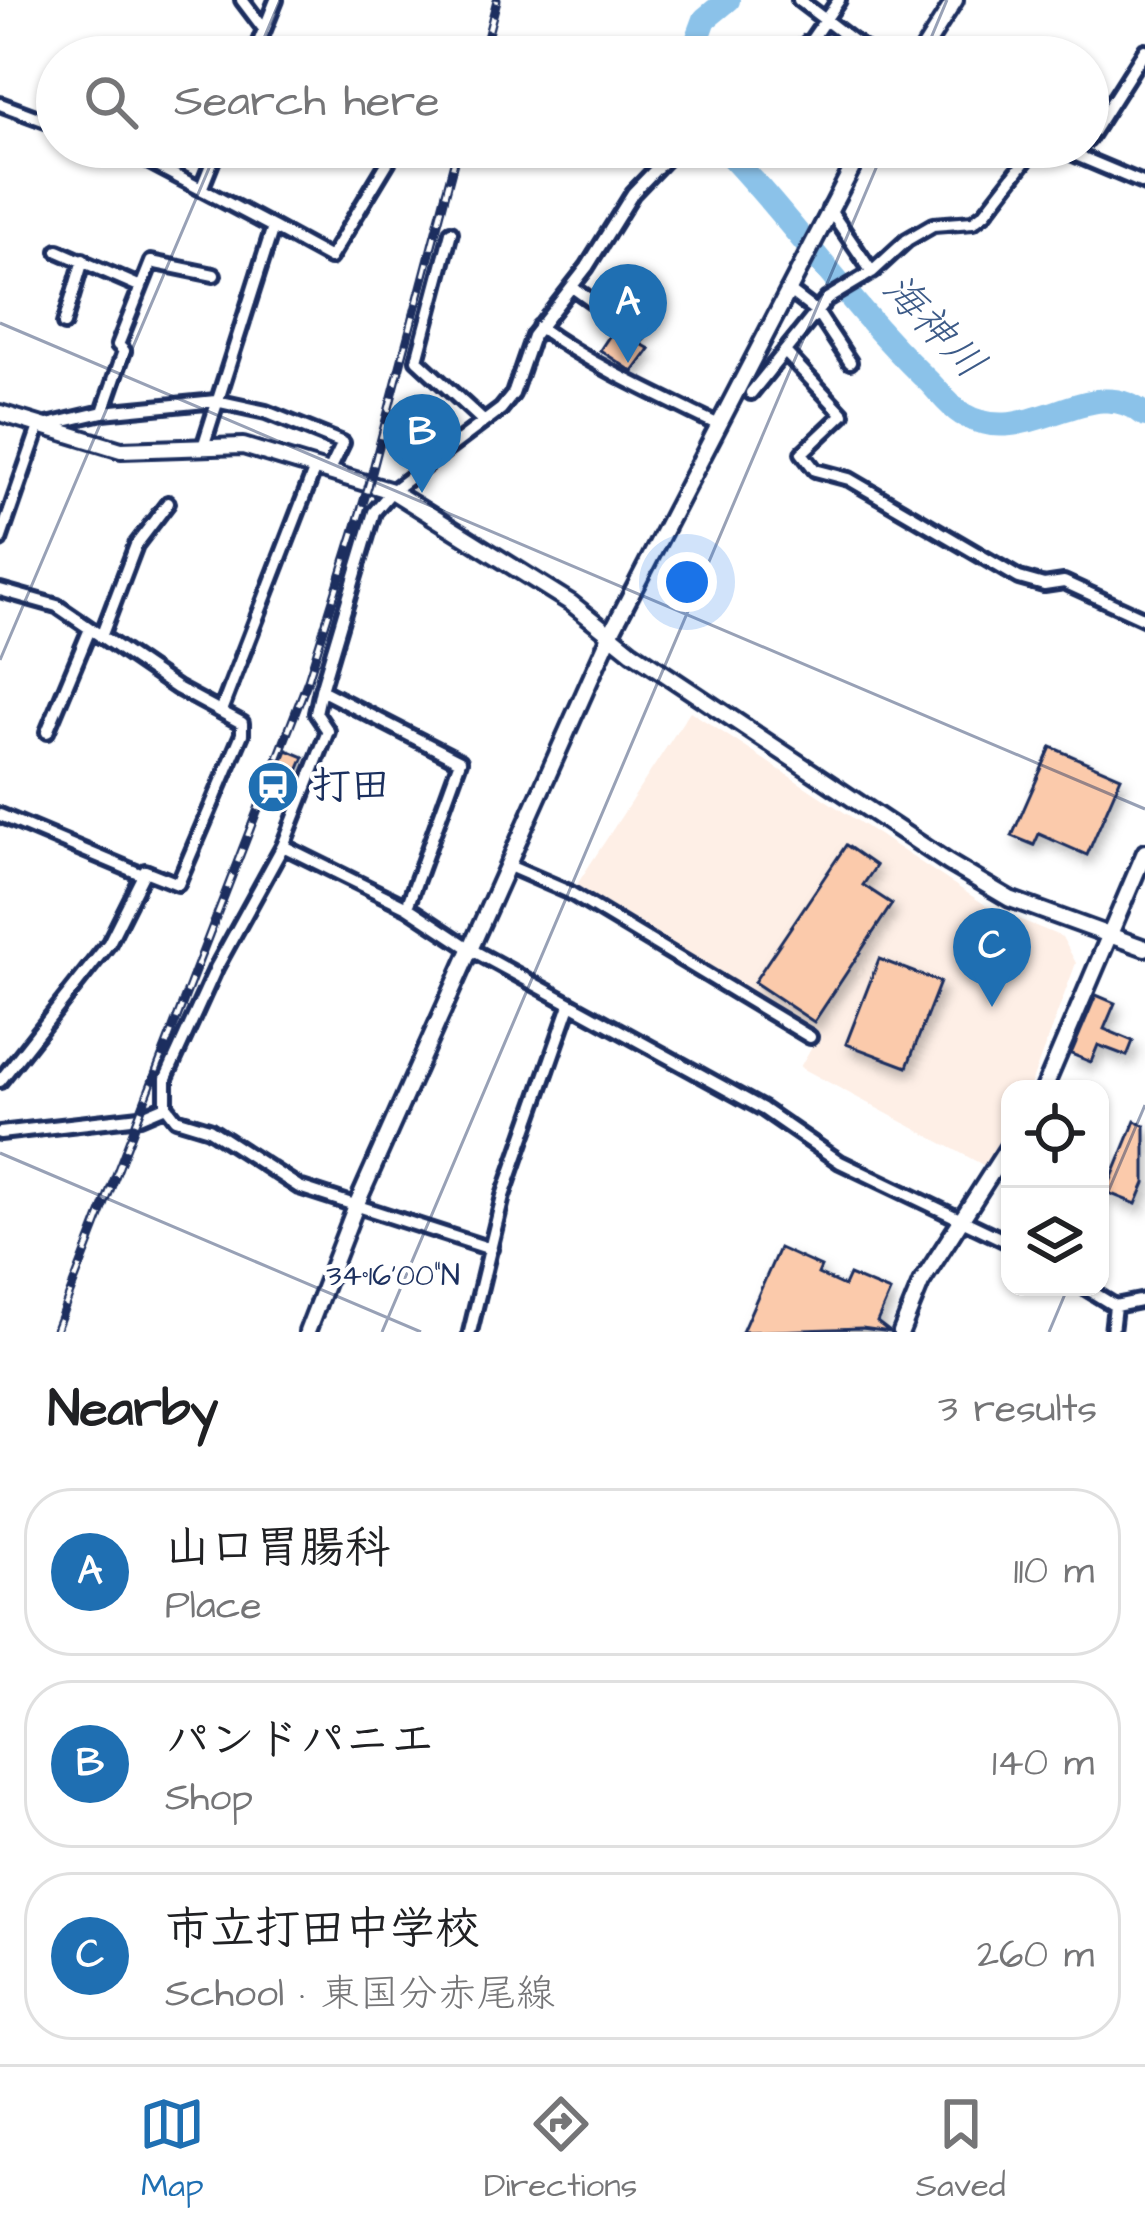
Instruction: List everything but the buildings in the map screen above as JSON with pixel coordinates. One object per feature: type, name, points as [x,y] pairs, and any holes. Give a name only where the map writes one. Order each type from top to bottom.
[{"type":"street","points":[[242,0],[264,29]]},
{"type":"street","points":[[261,36],[276,0]]},
{"type":"street","points":[[799,0],[844,36]]},
{"type":"street","points":[[812,36],[839,0]]},
{"type":"street","points":[[932,36],[955,0]]},
{"type":"street","points":[[1109,109],[1145,50]]},
{"type":"street","points":[[0,104],[36,117]]},
{"type":"street","points":[[1109,161],[1145,184]]},
{"type":"street","points":[[166,168],[331,258],[385,168]]},
{"type":"street","points":[[202,187],[210,168]]},
{"type":"street","points":[[491,1249],[299,1187],[209,1129],[176,1119],[166,1106],[166,1078],[283,846],[328,731],[316,713],[374,512],[392,491],[513,394],[539,327],[572,287],[633,193],[657,168]]},
{"type":"street","points":[[307,1332],[355,1208],[611,633],[851,168]]},
{"type":"street","points":[[751,393],[826,299],[872,272],[907,240],[933,225],[973,222],[1020,168]]},
{"type":"street","points":[[826,214],[872,272]]},
{"type":"street","points":[[202,447],[273,227]]},
{"type":"street","points":[[451,232],[417,360],[482,420]]},
{"type":"street","points":[[58,251],[141,287]]},
{"type":"street","points":[[64,324],[83,260]]},
{"type":"street","points":[[103,412],[124,350],[118,345],[151,262],[214,275]]},
{"type":"street","points":[[572,287],[638,334]]},
{"type":"street","points":[[788,290],[817,312],[850,362]]},
{"type":"street","points":[[539,327],[588,363],[639,381],[719,425]]},
{"type":"street","points":[[787,353],[843,415],[802,453],[815,470],[849,478],[1019,578],[1044,585],[1064,582],[1145,619]]},
{"type":"street","points":[[39,427],[103,412],[216,400],[266,412],[343,443],[322,470],[221,711]]},
{"type":"street","points":[[0,413],[121,450],[243,446],[392,491],[965,872],[1010,899],[1145,948]]},
{"type":"street","points":[[0,540],[39,427]]},
{"type":"street","points":[[101,637],[136,545],[168,503]]},
{"type":"street","points":[[0,590],[42,599],[242,723],[242,734],[178,884],[145,871],[109,944],[0,1082]]},
{"type":"street","points":[[47,731],[89,628]]},
{"type":"street","points":[[321,690],[460,761],[406,907]]},
{"type":"street","points":[[0,815],[143,875]]},
{"type":"street","points":[[283,846],[406,907],[472,950],[763,1109],[840,1162],[1001,1238]]},
{"type":"street","points":[[1048,1080],[1145,852]]},
{"type":"street","points":[[508,866],[569,892],[810,1037]]},
{"type":"street","points":[[470,1332],[518,1145],[570,1005]]},
{"type":"street","points":[[0,1133],[140,1117],[166,1106]]},
{"type":"street","points":[[901,1332],[922,1283],[1001,1158]]},
{"type":"street","points":[[1099,1296],[1115,1306],[1145,1300]]},
{"type":"street","points":[[1112,1332],[1115,1306]]},
{"type":"shaded area","points":[[690,711],[987,906],[1062,937],[1076,963],[1032,1080],[1001,1080],[1001,1142],[985,1166],[800,1067],[818,1036],[574,889]]},
{"type":"waterway","name":"海神川","points":[[699,36],[705,19],[728,0]]},
{"type":"waterway","name":"海神川","points":[[741,168],[871,321],[962,414],[987,423],[1011,424],[1103,400],[1124,403],[1145,415]]},
{"type":"railway","points":[[488,36],[497,0]]},
{"type":"railway","points":[[55,1332],[308,680],[369,484],[452,168]]},
{"type":"place","name":"山口胃腸科","points":[[628,363]]},
{"type":"place","name":"パンドパニエ","points":[[422,493]]},
{"type":"place","name":"打田","points":[[273,787]]},
{"type":"place","name":"市立打田中学校","points":[[992,1007]]}]
